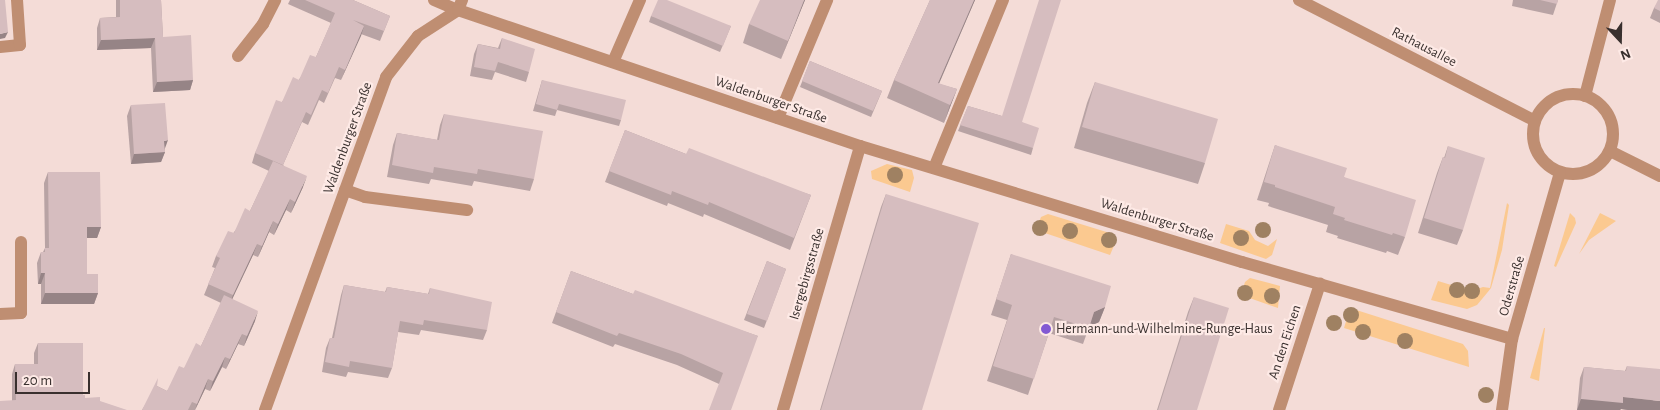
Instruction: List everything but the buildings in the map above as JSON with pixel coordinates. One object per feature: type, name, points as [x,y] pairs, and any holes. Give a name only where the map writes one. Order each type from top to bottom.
[{"type":"street","points":[[0,47],[20,45],[17,0]]},
{"type":"street","points":[[238,56],[263,24],[275,0]]},
{"type":"street","points":[[434,0],[460,5]]},
{"type":"street","points":[[613,62],[640,0]]},
{"type":"street","points":[[778,118],[827,0]]},
{"type":"street","points":[[934,168],[1003,0]]},
{"type":"street","name":"Rathausallee","points":[[1299,0],[1535,121]]},
{"type":"street","points":[[1585,96],[1610,0]]},
{"type":"street","name":"Waldenburger Straße","points":[[265,410],[386,77],[418,36],[460,5],[613,62],[860,146],[1320,284],[1512,339]]},
{"type":"street","points":[[1575,94],[1585,96],[1602,105],[1610,118],[1614,132],[1610,151],[1595,169],[1578,174],[1560,173],[1546,165],[1537,152],[1533,137],[1535,121],[1540,112],[1555,98],[1575,94]]},
{"type":"street","name":"Isergebirgsstraße","points":[[783,410],[860,146]]},
{"type":"street","points":[[1610,151],[1660,176]]},
{"type":"street","name":"Oderstraße","points":[[1502,410],[1512,339],[1560,173]]},
{"type":"street","points":[[345,190],[365,197],[466,210]]},
{"type":"street","points":[[0,314],[21,313],[21,242]]},
{"type":"street","name":"An den Eichen","points":[[1279,410],[1320,284]]},
{"type":"shaded area","points":[[887,164],[912,170],[914,178],[910,192],[872,179],[871,171]]},
{"type":"shaded area","points":[[1507,203],[1509,205],[1502,250],[1491,288],[1477,305],[1467,309],[1431,300],[1438,281],[1471,291],[1483,287],[1490,288]]},
{"type":"shaded area","points":[[1570,213],[1575,218],[1576,223],[1556,267],[1554,266]]},
{"type":"shaded area","points":[[1600,213],[1616,221],[1589,240],[1579,254]]},
{"type":"shaded area","points":[[1048,214],[1113,234],[1116,241],[1110,255],[1036,230],[1041,217]]},
{"type":"shaded area","points":[[1226,224],[1249,231],[1255,240],[1268,246],[1277,239],[1272,255],[1266,259],[1220,243]]},
{"type":"shaded area","points":[[1250,278],[1280,286],[1278,308],[1241,295],[1245,282]]},
{"type":"shaded area","points":[[1350,308],[1463,344],[1468,351],[1469,367],[1344,328]]},
{"type":"shaded area","points":[[1545,328],[1539,381],[1530,378]]},
{"type":"place","name":"Hermann-und-Wilhelmine-Runge-Haus","points":[[1046,329]]}]
